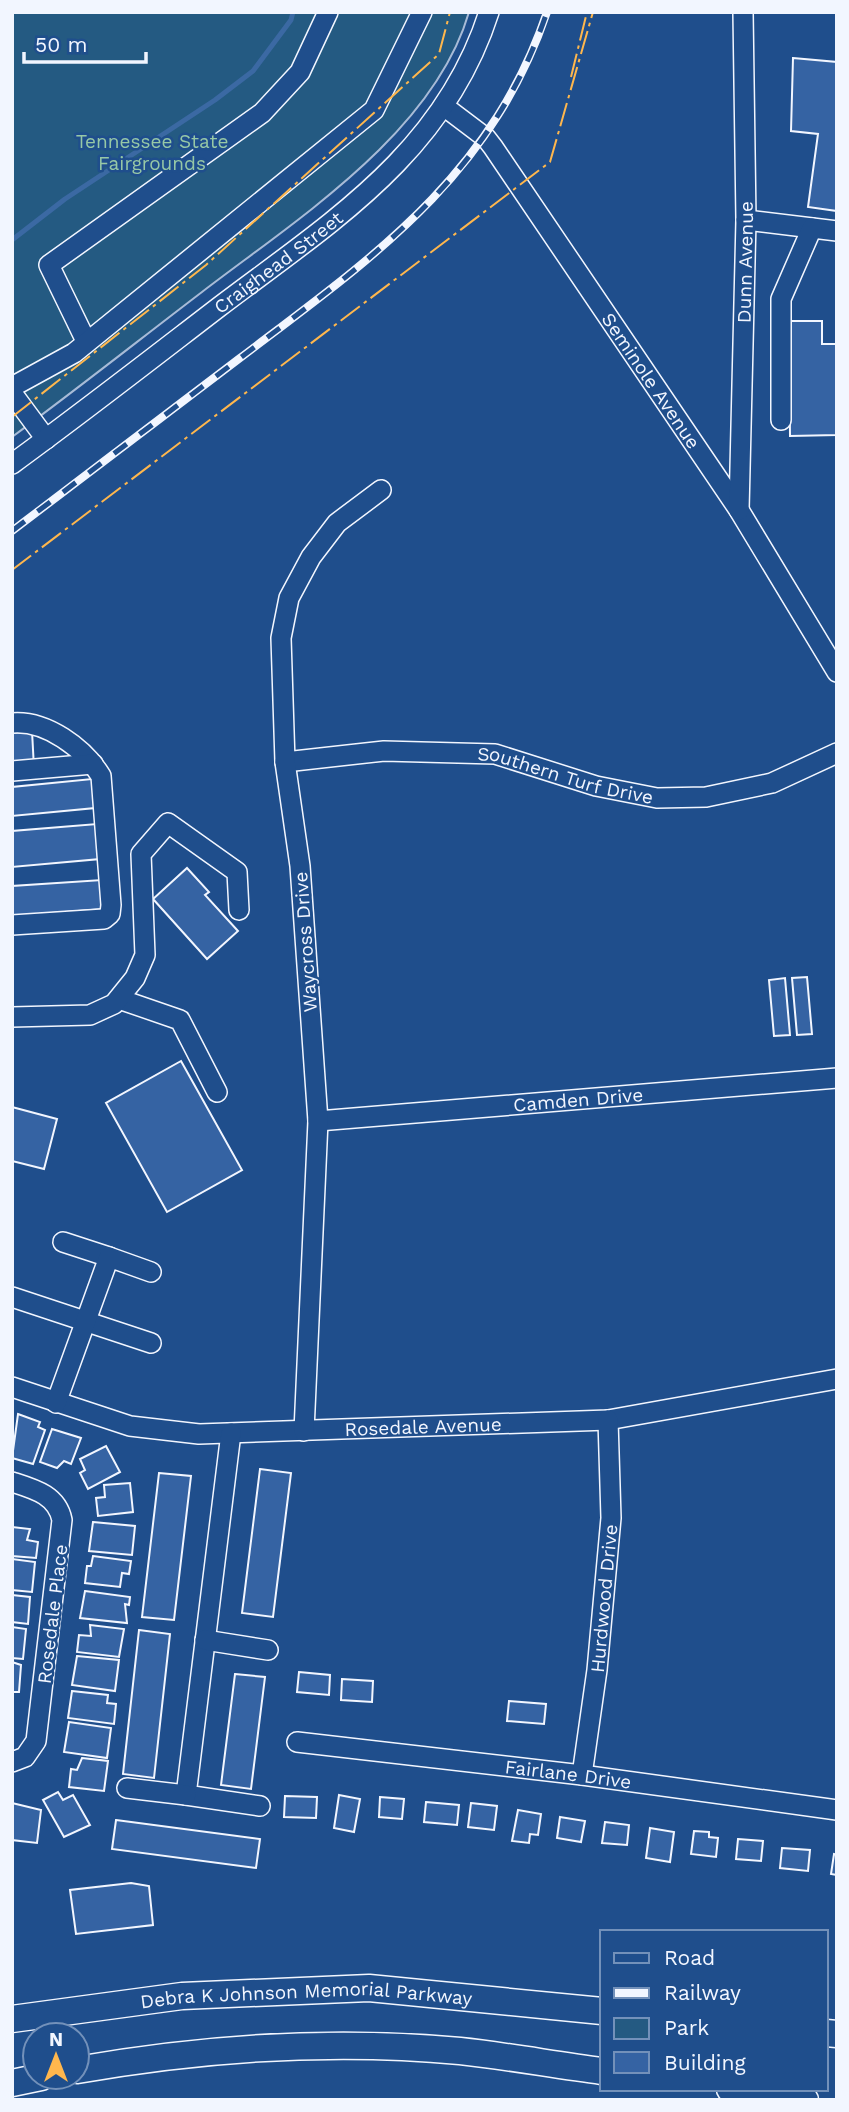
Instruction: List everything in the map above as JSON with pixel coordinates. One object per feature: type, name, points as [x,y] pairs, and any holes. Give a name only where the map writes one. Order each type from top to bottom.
[{"type":"highway","name":"Debra K Johnson Memorial Parkway","points":[[12,2019],[182,1996],[369,1989],[600,2011]]},
{"type":"highway","points":[[91,2068],[189,2052],[340,2047],[460,2052],[600,2071]]},
{"type":"highway","points":[[744,2091],[805,2100]]},
{"type":"street","points":[[86,341],[49,265],[262,113],[300,72],[328,12]]},
{"type":"street","points":[[12,387],[74,353],[374,110],[422,12]]},
{"type":"street","name":"Craighead Street","points":[[12,464],[357,202],[419,142],[445,107],[480,42],[489,12]]},
{"type":"street","name":"Dunn Avenue","points":[[739,510],[746,220],[743,12]]},
{"type":"street","name":"Seminole Avenue","points":[[445,107],[486,138],[493,148],[739,510],[837,672]]},
{"type":"street","points":[[746,220],[837,231]]},
{"type":"street","points":[[781,420],[781,299],[811,228]]},
{"type":"street","points":[[12,393],[47,439]]},
{"type":"street","name":"Waycross Drive","points":[[304,1431],[318,1121],[300,866],[285,762],[281,638],[289,598],[311,557],[337,523],[381,491]]},
{"type":"street","points":[[12,723],[39,725],[70,744],[93,764],[101,776],[110,915],[104,919],[12,925]]},
{"type":"street","name":"Southern Turf Drive","points":[[285,762],[384,751],[495,754],[596,786],[657,798],[706,797],[772,783],[837,752]]},
{"type":"street","points":[[12,771],[93,764]]},
{"type":"street","points":[[22,1016],[90,1015],[114,1004],[135,978],[145,955],[141,854],[168,823],[237,873],[239,910]]},
{"type":"street","points":[[119,999],[180,1020],[217,1092]]},
{"type":"street","name":"Camden Drive","points":[[318,1121],[837,1078]]},
{"type":"street","points":[[63,1242],[151,1272]]},
{"type":"street","points":[[56,1403],[109,1257]]},
{"type":"street","points":[[12,1297],[151,1343]]},
{"type":"street","name":"Rosedale Avenue","points":[[12,1387],[56,1403],[153,1431],[231,1433],[608,1420],[837,1379]]},
{"type":"street","name":"Hurdwood Drive","points":[[582,1775],[597,1670],[611,1518],[608,1420]]},
{"type":"street","points":[[186,1795],[231,1433]]},
{"type":"street","name":"Rosedale Place","points":[[12,1482],[45,1495],[59,1508],[62,1520],[36,1741],[24,1757],[12,1762]]},
{"type":"street","points":[[205,1640],[268,1650]]},
{"type":"street","name":"Fairlane Drive","points":[[297,1742],[582,1775],[837,1810]]},
{"type":"street","points":[[127,1788],[260,1806]]},
{"type":"green space","name":"Tennessee State Fairgrounds","points":[[12,12],[469,12],[451,56],[426,97],[394,135],[358,170],[279,234],[12,437]]},
{"type":"building","points":[[793,58],[837,62],[837,211],[808,207],[818,134],[791,131]]},
{"type":"building","points":[[789,321],[822,321],[822,344],[837,344],[837,435],[790,436]]},
{"type":"building","points":[[32,731],[34,768],[12,769],[12,733]]},
{"type":"building","points":[[92,779],[95,808],[12,816],[12,787]]},
{"type":"building","points":[[97,824],[100,859],[12,867],[12,831]]},
{"type":"building","points":[[187,868],[209,892],[205,895],[238,931],[207,959],[153,899]]},
{"type":"building","points":[[102,880],[104,909],[12,916],[12,886]]},
{"type":"building","points":[[807,977],[812,1034],[797,1035],[792,978]]},
{"type":"building","points":[[785,978],[790,1035],[774,1036],[769,980]]},
{"type":"building","points":[[181,1061],[242,1170],[167,1212],[106,1103]]},
{"type":"building","points":[[12,1107],[57,1119],[44,1169],[12,1161]]},
{"type":"building","points":[[18,1414],[40,1422],[38,1427],[45,1430],[33,1464],[12,1458]]},
{"type":"building","points":[[52,1429],[81,1438],[71,1464],[64,1461],[57,1468],[40,1462]]},
{"type":"building","points":[[106,1446],[120,1472],[88,1489],[80,1473],[85,1470],[80,1459]]},
{"type":"building","points":[[260,1469],[291,1473],[273,1617],[242,1613]]},
{"type":"building","points":[[159,1473],[191,1476],[174,1620],[142,1617]]},
{"type":"building","points":[[130,1483],[133,1512],[98,1516],[96,1498],[105,1497],[104,1485]]},
{"type":"building","points":[[93,1522],[135,1526],[132,1555],[89,1551]]},
{"type":"building","points":[[12,1527],[30,1529],[27,1540],[38,1542],[36,1558],[12,1556]]},
{"type":"building","points":[[93,1556],[131,1561],[129,1574],[122,1573],[120,1587],[85,1583],[87,1566],[91,1566]]},
{"type":"building","points":[[12,1559],[35,1562],[32,1592],[12,1590]]},
{"type":"building","points":[[85,1591],[130,1597],[129,1605],[125,1604],[127,1623],[80,1618]]},
{"type":"building","points":[[12,1595],[30,1597],[28,1624],[12,1622]]},
{"type":"building","points":[[90,1625],[124,1629],[119,1657],[77,1652],[79,1635],[91,1636]]},
{"type":"building","points":[[12,1627],[26,1629],[23,1659],[12,1658]]},
{"type":"building","points":[[139,1630],[170,1634],[154,1778],[123,1774]]},
{"type":"building","points":[[77,1656],[119,1660],[115,1691],[72,1685]]},
{"type":"building","points":[[12,1662],[21,1665],[19,1692],[12,1692]]},
{"type":"building","points":[[299,1672],[330,1675],[329,1695],[297,1692]]},
{"type":"building","points":[[235,1674],[265,1677],[251,1789],[221,1785]]},
{"type":"building","points":[[342,1679],[373,1681],[372,1702],[341,1700]]},
{"type":"building","points":[[72,1691],[108,1695],[107,1703],[116,1704],[114,1724],[68,1718]]},
{"type":"building","points":[[509,1701],[546,1704],[544,1724],[507,1721]]},
{"type":"building","points":[[69,1722],[111,1728],[107,1758],[64,1752]]},
{"type":"building","points":[[82,1758],[108,1761],[104,1791],[69,1787],[71,1769],[77,1770]]},
{"type":"building","points":[[58,1792],[63,1800],[73,1795],[90,1825],[64,1837],[43,1800]]},
{"type":"building","points":[[339,1795],[360,1799],[354,1832],[334,1828]]},
{"type":"building","points":[[285,1796],[317,1797],[316,1818],[284,1817]]},
{"type":"building","points":[[380,1797],[404,1799],[402,1819],[379,1817]]},
{"type":"building","points":[[426,1802],[459,1805],[457,1825],[424,1822]]},
{"type":"building","points":[[12,1803],[41,1810],[37,1843],[12,1840]]},
{"type":"building","points":[[471,1803],[497,1806],[494,1830],[468,1827]]},
{"type":"building","points":[[518,1810],[541,1814],[538,1835],[530,1834],[529,1843],[512,1841]]},
{"type":"building","points":[[560,1817],[585,1821],[581,1842],[557,1838]]},
{"type":"building","points":[[116,1820],[260,1839],[256,1868],[112,1849]]},
{"type":"building","points":[[605,1822],[629,1825],[627,1845],[602,1843]]},
{"type":"building","points":[[650,1828],[674,1832],[670,1862],[646,1858]]},
{"type":"building","points":[[694,1831],[709,1832],[709,1837],[718,1838],[716,1857],[691,1854]]},
{"type":"building","points":[[738,1839],[763,1841],[761,1861],[736,1859]]},
{"type":"building","points":[[782,1848],[810,1850],[808,1871],[780,1868]]},
{"type":"building","points":[[834,1854],[837,1855],[837,1875],[831,1874]]},
{"type":"building","points":[[131,1883],[149,1886],[153,1925],[76,1934],[70,1890]]},
{"type":"waterway","points":[[12,240],[65,199],[215,100],[253,71],[291,20],[293,12]]},
{"type":"railway","points":[[12,531],[336,285],[422,209],[460,168],[494,122],[523,70],[547,12]]},
{"type":"power","points":[[12,417],[206,265],[439,54],[450,12]]},
{"type":"power","points":[[571,77],[587,12]]},
{"type":"power","points":[[12,570],[550,162],[593,12]]}]
